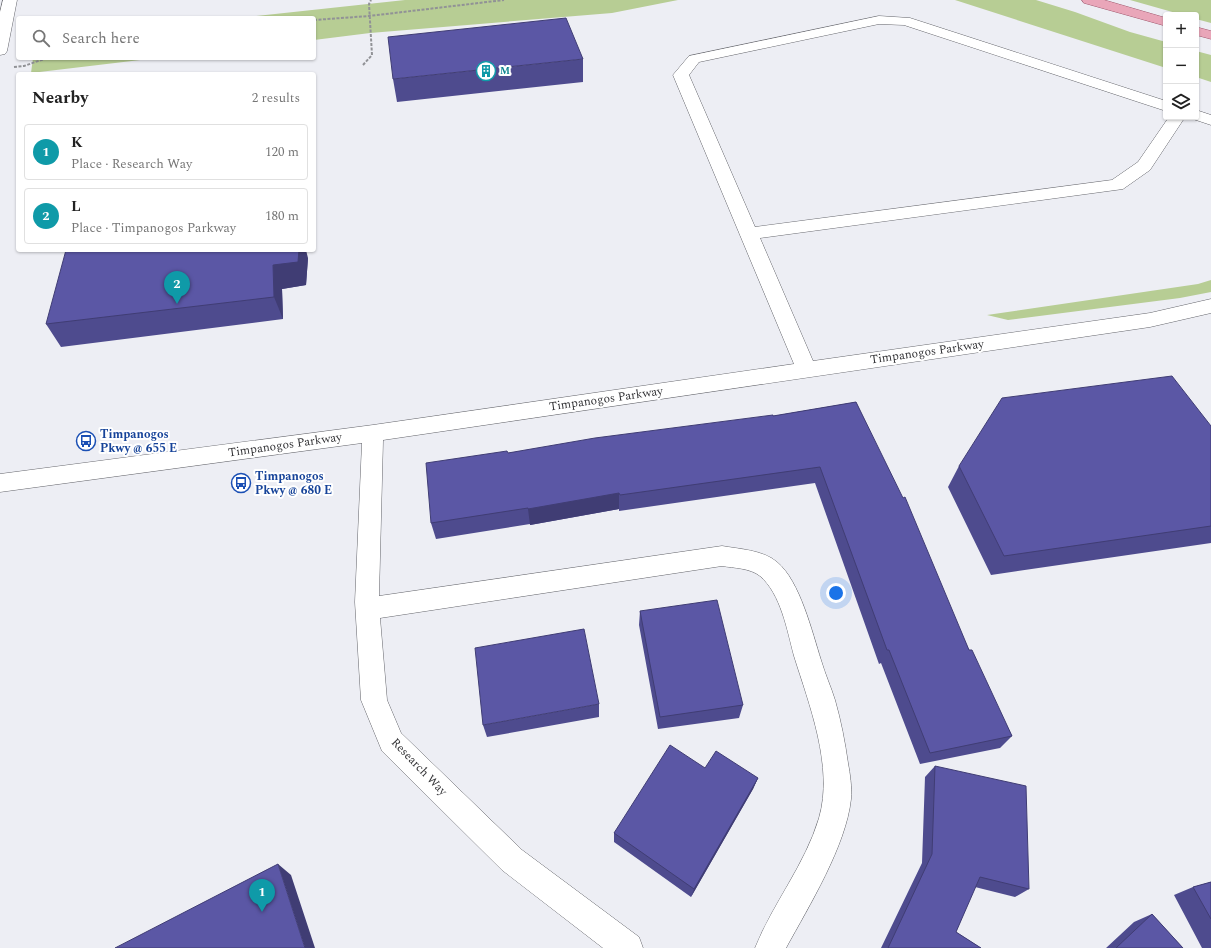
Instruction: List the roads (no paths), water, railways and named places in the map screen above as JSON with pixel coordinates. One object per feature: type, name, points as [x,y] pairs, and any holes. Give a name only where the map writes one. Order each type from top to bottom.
[{"type":"main road","points":[[1089,0],[1163,21]]},
{"type":"main road","points":[[1199,32],[1211,35]]},
{"type":"street","points":[[0,51],[4,20],[10,0]]},
{"type":"street","points":[[807,370],[681,75],[694,59],[879,20],[905,21],[1163,105]]},
{"type":"street","points":[[1199,116],[1211,120]]},
{"type":"street","points":[[749,234],[1117,185],[1144,166],[1175,120]]},
{"type":"street","name":"Timpanogos Parkway","points":[[0,483],[373,433],[1150,320],[1211,306]]},
{"type":"street","name":"Research Way","points":[[373,433],[367,594],[374,700],[391,742],[512,860],[628,948]]},
{"type":"street","points":[[368,609],[722,556],[758,563],[769,570],[778,581],[788,600],[826,712],[837,782],[835,805],[816,863],[770,948]]},
{"type":"place","name":"M","points":[[486,71]]},
{"type":"place","name":"L","points":[[177,304]]},
{"type":"place","name":"Timpanogos Pkwy @ 655 E","points":[[86,441]]},
{"type":"place","name":"Timpanogos Pkwy @ 680 E","points":[[241,483]]},
{"type":"place","name":"K","points":[[262,912]]}]
